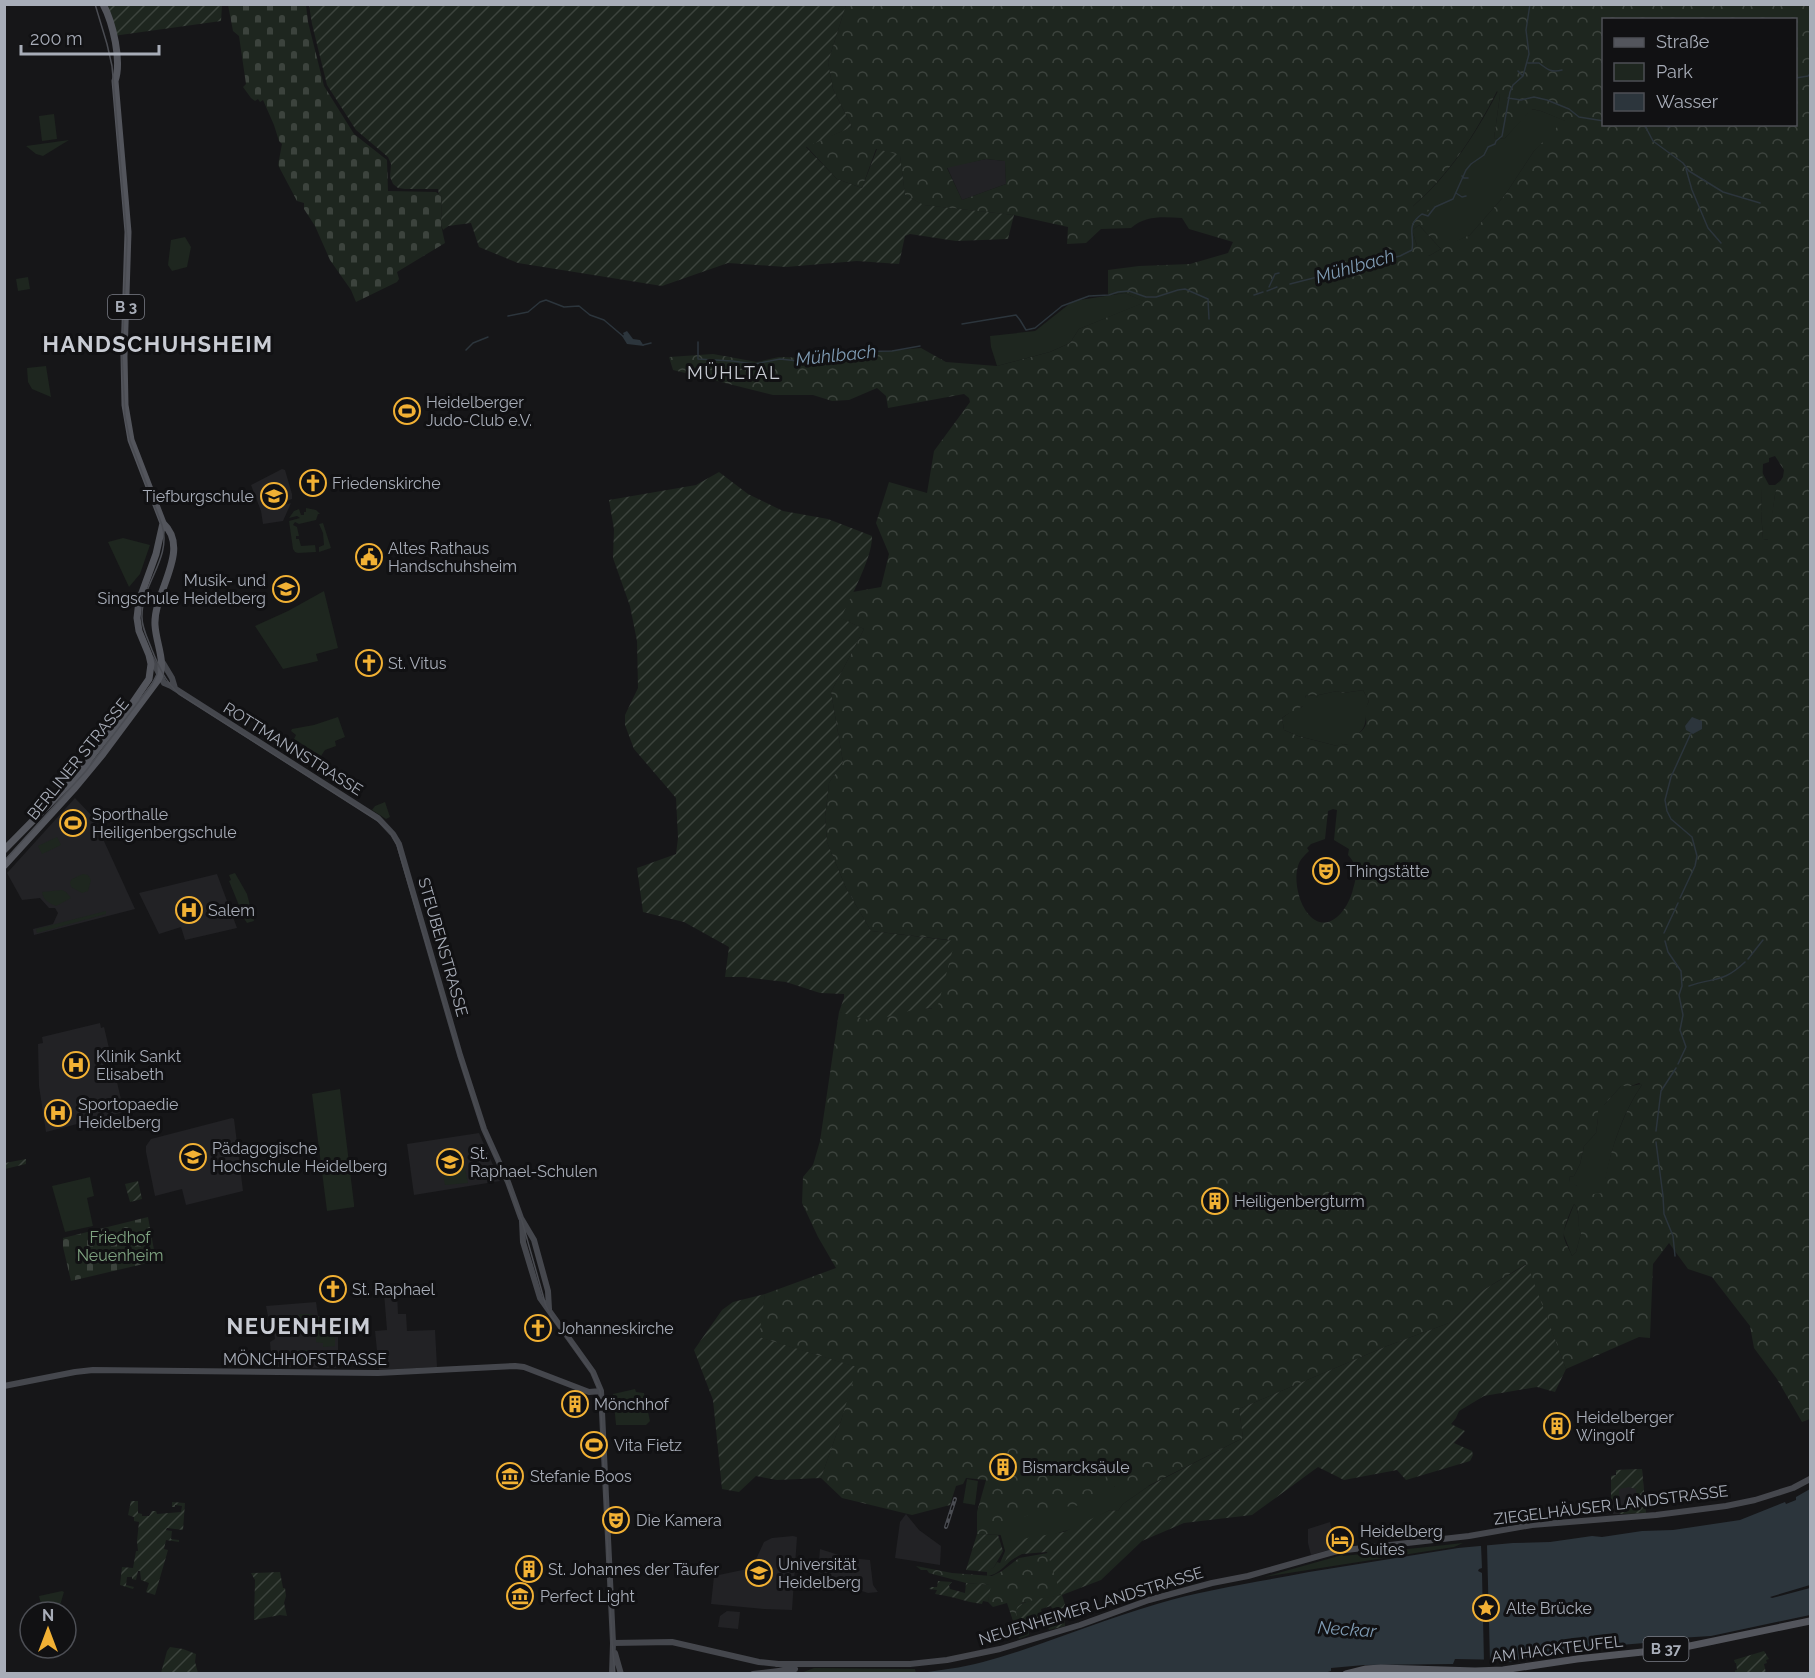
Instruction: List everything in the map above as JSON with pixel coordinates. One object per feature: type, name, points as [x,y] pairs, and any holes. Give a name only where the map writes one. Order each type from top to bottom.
[{"type":"main road","name":"B 3","points":[[101,4],[108,17],[116,49],[115,81],[128,232],[125,405],[130,436],[163,523],[170,532],[174,544],[173,559],[156,613],[155,628],[163,663],[172,678],[175,689]]},
{"type":"main road","points":[[162,680],[139,631],[137,618],[141,594],[156,554],[163,523]]},
{"type":"main road","name":"BERLINER STRASSE","points":[[4,850],[74,778],[121,719],[149,679],[151,668],[149,655]]},
{"type":"main road","name":"BERLINER STRASSE","points":[[4,866],[82,780],[154,685],[162,680],[163,663]]},
{"type":"main road","name":"ROTTMANNSTRASSE","points":[[162,680],[378,818],[393,834]]},
{"type":"main road","name":"STEUBENSTRASSE","points":[[393,834],[399,844],[484,1129],[508,1182],[521,1218]]},
{"type":"main road","points":[[521,1218],[534,1240],[548,1291],[549,1309]]},
{"type":"main road","points":[[521,1218],[523,1242],[542,1303],[549,1309],[593,1372],[601,1391],[613,1646],[612,1672]]},
{"type":"main road","name":"MÖNCHHOFSTRASSE","points":[[4,1386],[93,1370],[378,1373],[515,1366],[524,1367],[589,1392],[601,1391]]},
{"type":"main road","name":"ZIEGELHÄUSER LANDSTRASSE","points":[[1483,1533],[1522,1526],[1656,1515],[1726,1506],[1793,1488],[1810,1479]]},
{"type":"main road","name":"NEUENHEIMER LANDSTRASSE","points":[[776,1664],[910,1665],[981,1654],[1080,1625],[1149,1599],[1248,1576],[1337,1551],[1483,1533]]},
{"type":"main road","name":"AM HACKTEUFEL","points":[[1475,1671],[1503,1670],[1680,1648],[1810,1621]]},
{"type":"main road","name":"NEUENHEIMER LANDSTRASSE","points":[[613,1646],[669,1642],[759,1662],[789,1665],[795,1669]]},
{"type":"main road","points":[[613,1646],[621,1672]]},
{"type":"main road","points":[[753,1674],[795,1669],[810,1664]]},
{"type":"main road","name":"B 37","points":[[1346,1674],[1381,1668],[1475,1671]]},
{"type":"main road","name":"B 37","points":[[1461,1674],[1475,1671]]},
{"type":"main road","name":"B 37","points":[[1357,1672],[1390,1674]]},
{"type":"shaded area","points":[[986,159],[1005,161],[1006,184],[962,200],[947,167]]},
{"type":"shaded area","name":"Tiefburgschule","points":[[282,469],[285,470],[292,494],[292,499],[284,502],[285,505],[291,503],[283,521],[263,524],[261,511],[251,485]]},
{"type":"shaded area","points":[[75,798],[93,817],[135,909],[34,935],[33,929],[53,924],[58,913],[55,908],[49,908],[40,898],[22,900],[7,873]]},
{"type":"shaded area","name":"Salem","points":[[217,874],[237,928],[185,940],[181,927],[159,934],[139,893]]},
{"type":"shaded area","name":"Klinik Sankt Elisabeth","points":[[100,1023],[101,1028],[104,1027],[124,1112],[46,1132],[39,1086],[38,1044],[43,1043],[42,1037]]},
{"type":"shaded area","name":"Pädagogische Hochschule Heidelberg","points":[[234,1119],[243,1191],[186,1205],[182,1189],[155,1196],[146,1152],[146,1146],[151,1139]]},
{"type":"shaded area","name":"St. Raphael-Schulen","points":[[479,1133],[500,1181],[414,1195],[407,1144]]},
{"type":"shaded area","points":[[397,1292],[398,1314],[406,1314],[407,1331],[435,1330],[437,1367],[379,1370],[375,1331],[387,1330],[384,1293]]},
{"type":"shaded area","points":[[316,1302],[318,1316],[338,1316],[338,1368],[272,1367],[270,1342],[275,1339],[272,1319],[268,1316],[266,1306]]},
{"type":"shaded area","points":[[1642,1469],[1646,1513],[1613,1514],[1611,1476],[1616,1475],[1616,1470]]},
{"type":"shaded area","name":"Universität Heidelberg","points":[[906,1514],[919,1530],[941,1546],[940,1565],[895,1558],[900,1522]]},
{"type":"shaded area","points":[[1330,1522],[1336,1548],[1311,1555],[1308,1529]]},
{"type":"shaded area","name":"Universität Heidelberg","points":[[797,1537],[792,1610],[711,1604],[714,1576],[752,1568],[764,1542],[772,1538]]},
{"type":"shaded area","name":"Universität Heidelberg","points":[[820,1549],[848,1558],[870,1560],[873,1585],[878,1592],[868,1593],[841,1584],[818,1572]]},
{"type":"shaded area","name":"Universität Heidelberg","points":[[727,1611],[740,1612],[738,1629],[718,1627],[720,1616]]},
{"type":"green space","points":[[105,5],[222,5],[221,21],[113,36]]},
{"type":"green space","points":[[228,5],[306,5],[324,86],[354,134],[387,160],[388,191],[436,192],[442,197],[441,225],[445,243],[397,272],[399,279],[397,282],[356,302],[351,290],[330,260],[315,226],[304,209],[304,203],[297,201],[278,165],[282,144],[263,100],[255,101],[243,87],[246,84],[239,36],[233,31]]},
{"type":"green space","points":[[309,5],[846,5],[828,62],[833,89],[852,127],[806,147],[837,179],[862,188],[877,149],[900,155],[905,195],[924,205],[1014,215],[1008,239],[956,241],[910,234],[905,236],[899,264],[857,261],[786,267],[728,263],[662,286],[518,263],[479,247],[471,223],[448,226],[443,230],[441,225],[442,197],[438,189],[405,189],[393,184],[388,157],[356,130],[327,85]]},
{"type":"green space","points":[[846,5],[1810,5],[1810,1419],[1802,1422],[1777,1379],[1754,1348],[1750,1326],[1712,1277],[1688,1269],[1669,1243],[1653,1264],[1650,1338],[1639,1337],[1566,1369],[1526,1264],[1480,1292],[1449,1323],[1387,1346],[1239,1409],[1243,1438],[1130,1495],[1126,1487],[1113,1486],[1082,1505],[1054,1508],[1012,1520],[1002,1535],[977,1534],[977,1512],[986,1480],[966,1478],[963,1484],[956,1486],[950,1505],[912,1515],[842,1498],[821,1478],[841,1421],[856,1367],[758,1337],[765,1294],[836,1268],[802,1203],[803,1177],[813,1165],[820,1141],[839,1012],[876,1017],[915,1007],[932,1009],[950,940],[871,931],[846,888],[827,842],[825,817],[829,783],[843,762],[831,692],[864,629],[838,617],[847,593],[881,587],[889,554],[876,523],[889,482],[927,493],[934,451],[970,402],[964,394],[888,408],[886,396],[877,388],[849,400],[832,401],[813,395],[773,395],[673,370],[669,357],[713,354],[757,362],[779,357],[807,358],[921,348],[946,362],[997,366],[1050,352],[1070,343],[1079,329],[1145,302],[1125,293],[1108,295],[1108,270],[1190,264],[1228,253],[1233,242],[1189,229],[1182,218],[1161,217],[1143,221],[1131,228],[1101,229],[1086,243],[1067,244],[1068,227],[1014,215],[923,205],[905,195],[900,156],[876,149],[862,188],[837,179],[806,146],[852,127],[833,89],[828,62]],"holes":[[[1497,91],[1500,95],[1494,139],[1505,138],[1532,109],[1565,121],[1534,151],[1505,195],[1470,235],[1447,245],[1425,218],[1429,210],[1413,206],[1450,167],[1480,122]],[[986,159],[1005,161],[1006,184],[962,200],[947,168]],[[1419,225],[1441,249],[1429,256],[1423,247],[1417,246],[1412,230]],[[1775,456],[1784,470],[1783,477],[1777,486],[1768,540],[1763,539],[1761,512],[1763,464],[1769,462],[1769,458]],[[1363,690],[1369,701],[1364,712],[1365,726],[1359,733],[1345,734],[1348,744],[1343,745],[1340,742],[1337,746],[1284,730],[1282,718],[1304,705],[1306,695],[1314,696],[1337,691],[1343,693]],[[1337,810],[1334,840],[1349,849],[1348,855],[1354,863],[1356,876],[1345,908],[1329,922],[1315,920],[1305,910],[1296,880],[1301,859],[1309,851],[1307,848],[1325,839],[1328,811]],[[1639,1083],[1642,1085],[1616,1137],[1603,1193],[1584,1195],[1581,1188],[1570,1182],[1569,1177],[1574,1176],[1580,1164],[1584,1146],[1596,1133],[1598,1105],[1604,1105],[1621,1086]],[[1574,1204],[1578,1211],[1581,1233],[1576,1252],[1572,1256],[1564,1234],[1565,1225]],[[1047,1464],[1074,1464],[1088,1468],[1108,1469],[1104,1488],[1072,1490],[1045,1472]]]},
{"type":"green space","points":[[1498,91],[1500,95],[1494,139],[1505,138],[1531,109],[1566,121],[1534,151],[1505,195],[1470,235],[1447,246],[1413,206],[1439,181],[1461,153]]},
{"type":"green space","points":[[54,114],[57,139],[42,141],[39,116]]},
{"type":"green space","points":[[69,140],[43,156],[36,154],[26,146]]},
{"type":"green space","points":[[1419,225],[1441,249],[1429,256],[1417,246],[1412,230]]},
{"type":"green space","points":[[185,237],[191,247],[187,267],[172,271],[168,265],[171,240]]},
{"type":"green space","points":[[28,277],[30,289],[18,291],[16,279]]},
{"type":"green space","points":[[1125,293],[1146,302],[1079,329],[1070,343],[1050,352],[997,366],[990,336],[1035,331],[1073,301]]},
{"type":"green space","points":[[46,366],[51,397],[32,389],[28,382],[27,368]]},
{"type":"green space","points":[[719,472],[748,494],[783,511],[828,519],[872,536],[865,566],[841,618],[864,629],[831,692],[843,762],[829,783],[825,817],[827,842],[846,888],[871,931],[955,941],[937,1009],[920,1008],[872,1021],[839,1012],[844,994],[820,993],[786,982],[725,977],[729,947],[684,922],[643,912],[637,868],[676,854],[678,838],[676,798],[634,749],[625,725],[625,715],[638,688],[637,641],[630,606],[613,558],[614,529],[609,500],[696,485]]},
{"type":"green space","points":[[1762,472],[1769,485],[1775,485],[1780,481],[1775,495],[1769,540],[1763,539]]},
{"type":"green space","points":[[306,508],[316,510],[320,514],[316,520],[299,524],[295,522],[293,525],[297,527],[299,536],[296,536],[296,539],[299,539],[301,546],[315,545],[316,552],[298,553],[293,549],[289,521],[300,518],[297,516],[289,518],[294,511],[299,509],[301,515],[304,515]]},
{"type":"green space","points":[[323,523],[331,548],[319,552],[319,547],[324,545],[323,533],[319,524]]},
{"type":"green space","points":[[123,538],[150,545],[140,574],[129,587],[108,542]]},
{"type":"green space","points":[[324,591],[338,648],[316,654],[318,661],[283,669],[255,626]]},
{"type":"green space","points":[[1363,690],[1369,701],[1364,726],[1359,733],[1355,733],[1348,744],[1340,743],[1337,746],[1284,730],[1282,718],[1302,707],[1306,695]]},
{"type":"green space","points":[[338,717],[345,737],[335,741],[336,746],[325,750],[321,756],[294,739],[296,735],[291,731],[292,729]]},
{"type":"green space","points":[[385,802],[390,817],[386,819],[372,810],[375,806]]},
{"type":"green space","points":[[57,837],[61,845],[42,854],[38,846]]},
{"type":"green space","points":[[235,873],[247,894],[254,921],[247,923],[245,920],[229,881],[231,880],[229,875]]},
{"type":"green space","points":[[83,874],[88,875],[91,880],[88,891],[82,893],[71,887],[70,882]]},
{"type":"green space","points":[[62,890],[71,898],[56,906],[45,899],[42,892]]},
{"type":"green space","points":[[106,911],[106,914],[37,933],[36,929]]},
{"type":"green space","points":[[1641,1084],[1617,1137],[1608,1166],[1604,1193],[1584,1196],[1577,1186],[1570,1183],[1569,1177],[1574,1176],[1580,1164],[1584,1146],[1596,1133],[1598,1105],[1604,1105],[1621,1086]]},
{"type":"green space","points":[[340,1089],[354,1207],[327,1211],[312,1094]]},
{"type":"green space","points":[[459,1152],[459,1155],[462,1155],[468,1183],[445,1185],[443,1175],[453,1173],[449,1153]]},
{"type":"green space","points":[[26,1159],[26,1164],[5,1169],[5,1163]]},
{"type":"green space","points":[[90,1177],[94,1196],[87,1198],[93,1226],[65,1232],[52,1186]]},
{"type":"green space","points":[[138,1181],[142,1199],[130,1202],[125,1184]]},
{"type":"green space","points":[[1574,1204],[1581,1233],[1576,1252],[1572,1256],[1563,1233]]},
{"type":"green space","name":"Friedhof Neuenheim","points":[[148,1217],[156,1261],[71,1281],[63,1238]]},
{"type":"green space","points":[[1527,1264],[1566,1369],[1555,1392],[1537,1387],[1484,1396],[1459,1411],[1451,1424],[1465,1431],[1454,1443],[1472,1451],[1470,1461],[1406,1480],[1397,1470],[1344,1480],[1318,1467],[1252,1515],[1184,1523],[1142,1541],[1101,1580],[1062,1595],[1068,1614],[1066,1616],[1063,1608],[1053,1611],[1051,1606],[1041,1609],[1043,1617],[1019,1623],[1016,1611],[1020,1605],[1061,1595],[1047,1552],[1022,1554],[1004,1564],[1010,1549],[1019,1541],[1064,1532],[1110,1510],[1118,1511],[1123,1504],[1149,1486],[1243,1438],[1239,1409],[1387,1346],[1449,1323],[1480,1292]]},
{"type":"green space","points":[[765,1294],[759,1337],[857,1367],[821,1478],[777,1480],[756,1476],[739,1492],[722,1489],[713,1400],[694,1350],[722,1310],[733,1302]]},
{"type":"green space","points":[[299,1314],[339,1317],[339,1334],[335,1335],[335,1346],[323,1347],[323,1343],[316,1342],[316,1324],[300,1324]]},
{"type":"green space","points":[[298,1350],[314,1350],[314,1363],[298,1363]]},
{"type":"green space","points":[[635,1389],[636,1392],[644,1393],[650,1421],[646,1425],[616,1425],[613,1394]]},
{"type":"green space","points":[[1043,1458],[1108,1469],[1115,1479],[1114,1487],[1117,1481],[1146,1483],[1149,1486],[1123,1504],[1118,1511],[1110,1510],[1079,1527],[1055,1534],[1058,1552],[1024,1553],[996,1573],[987,1576],[987,1571],[997,1562],[1000,1563],[1005,1551],[1000,1533]]},
{"type":"green space","points":[[1642,1469],[1646,1513],[1620,1514],[1623,1508],[1640,1507],[1640,1500],[1636,1500],[1636,1489],[1629,1487],[1619,1489],[1619,1499],[1611,1499],[1611,1476],[1616,1475],[1616,1470]]},
{"type":"green space","points":[[967,1479],[978,1481],[975,1505],[963,1503]]},
{"type":"green space","points":[[131,1501],[138,1501],[138,1513],[142,1516],[149,1516],[152,1511],[156,1511],[157,1514],[181,1512],[182,1506],[172,1507],[172,1502],[185,1503],[183,1530],[167,1528],[166,1530],[172,1531],[171,1539],[179,1540],[179,1542],[166,1540],[164,1549],[168,1550],[155,1595],[146,1592],[149,1583],[141,1580],[140,1571],[138,1571],[136,1580],[127,1577],[126,1585],[134,1587],[133,1589],[120,1585],[122,1567],[133,1568],[136,1551],[138,1551],[139,1522],[134,1521],[134,1517],[128,1515]]},
{"type":"green space","points":[[977,1534],[998,1535],[1003,1551],[994,1567],[987,1572],[966,1570]]},
{"type":"green space","points":[[1463,1543],[1454,1547],[1264,1577],[1342,1555]]},
{"type":"green space","points":[[1048,1553],[1062,1595],[1022,1603],[1018,1623],[1027,1621],[1029,1635],[1019,1639],[1007,1603],[993,1607],[988,1602],[990,1585],[966,1583],[929,1573],[916,1566],[952,1573],[992,1576],[1019,1558]]},
{"type":"green space","points":[[280,1572],[283,1588],[285,1588],[284,1603],[287,1616],[280,1615],[254,1620],[255,1580],[251,1573]]},
{"type":"green space","points":[[938,1581],[952,1582],[949,1585],[950,1589],[965,1593],[966,1583],[991,1585],[988,1602],[983,1601],[982,1604],[935,1594],[937,1590],[929,1589],[937,1587]]},
{"type":"green space","points":[[64,1592],[62,1600],[40,1600],[39,1596]]},
{"type":"green space","points":[[1050,1616],[1051,1619],[1064,1618],[1065,1626],[1049,1630],[1045,1618]]},
{"type":"green space","points":[[170,1647],[196,1654],[195,1662],[198,1673],[161,1673]]},
{"type":"green space","points":[[1764,1651],[1769,1659],[1764,1664],[1766,1673],[1735,1673],[1737,1670],[1734,1660]]},
{"type":"green space","points":[[814,1668],[915,1669],[916,1673],[798,1674]]},
{"type":"water","points":[[627,331],[633,339],[640,340],[644,346],[627,344],[622,336]]},
{"type":"water","points":[[1692,717],[1702,721],[1702,729],[1693,734],[1686,730],[1685,726]]},
{"type":"water","name":"Neckar","points":[[1810,1489],[1810,1585],[1770,1597],[1810,1588],[1810,1615],[1711,1636],[1679,1638],[1678,1641],[1658,1643],[1608,1646],[1607,1644],[1566,1649],[1509,1662],[1508,1660],[1455,1659],[1453,1664],[1364,1665],[1331,1668],[1331,1671],[1321,1674],[916,1674],[983,1662],[1135,1611],[1213,1590],[1458,1548],[1673,1530],[1740,1520],[1785,1502],[1786,1504],[1796,1500],[1796,1497]]},
{"type":"pier","name":"Alte Brücke","points":[[1481,1545],[1487,1545],[1490,1663],[1484,1663],[1482,1573],[1478,1571],[1482,1568]]},
{"type":"waterway","name":"Mühlbach","points":[[1290,284],[1400,256],[1412,250],[1412,227],[1417,218],[1422,214],[1428,216],[1435,207],[1453,199],[1466,170],[1502,136],[1510,92],[1513,85],[1523,76],[1529,54],[1526,30],[1530,4]]},
{"type":"waterway","points":[[1528,63],[1539,63],[1553,71],[1562,70]]},
{"type":"waterway","name":"Mühlbach","points":[[1518,71],[1523,76]]},
{"type":"waterway","points":[[1797,78],[1810,74]]},
{"type":"waterway","points":[[1508,98],[1521,100],[1534,97],[1547,100],[1569,109],[1579,117],[1602,121]]},
{"type":"waterway","points":[[1645,126],[1653,141],[1683,163],[1689,171],[1723,192],[1760,203]]},
{"type":"waterway","points":[[1666,126],[1670,126]]},
{"type":"waterway","points":[[1686,169],[1708,228],[1721,243]]},
{"type":"waterway","name":"Mühlbach","points":[[1462,176],[1468,178]]},
{"type":"waterway","points":[[1456,193],[1462,197],[1466,196]]},
{"type":"waterway","points":[[1269,287],[1275,274],[1279,273]]},
{"type":"waterway","name":"Mühlbach","points":[[1267,291],[1277,287]]},
{"type":"waterway","name":"Mühlbach","points":[[962,324],[1016,315],[1026,330],[1035,328],[1062,306],[1089,296],[1118,292],[1129,291],[1146,297],[1156,297],[1185,289],[1208,299]]},
{"type":"waterway","name":"Mühlbach","points":[[1254,295],[1263,292]]},
{"type":"waterway","points":[[1208,299],[1209,319]]},
{"type":"waterway","name":"Mühlbach","points":[[508,316],[528,312],[546,300],[564,307],[579,306],[590,315],[604,320],[624,337]]},
{"type":"waterway","name":"Mühlbach","points":[[466,350],[473,343],[488,337]]},
{"type":"waterway","name":"Mühlbach","points":[[698,342],[698,359],[755,364],[780,359],[798,361],[847,352],[892,351],[920,346]]},
{"type":"waterway","name":"Mühlbach","points":[[643,345],[651,343]]},
{"type":"waterway","points":[[1680,898],[1695,866],[1697,856],[1692,837],[1671,819],[1665,800],[1671,777],[1691,733]]},
{"type":"waterway","points":[[1664,933],[1678,903]]},
{"type":"waterway","points":[[1748,959],[1763,940]]},
{"type":"waterway","points":[[1665,941],[1668,952],[1681,971],[1682,986],[1679,995],[1683,1015],[1680,1030],[1686,1047],[1678,1064]]},
{"type":"waterway","points":[[1689,986],[1724,976],[1745,962]]},
{"type":"waterway","points":[[1656,1131],[1661,1091],[1676,1068]]},
{"type":"waterway","points":[[1656,1142],[1664,1214],[1673,1236],[1675,1256]]},
{"type":"tram line","points":[[95,4],[112,66],[127,239],[122,356],[125,416],[130,441],[162,525],[164,537],[160,560],[143,603],[144,628],[163,673],[179,694],[378,821],[390,832],[397,845],[463,1069],[483,1129],[522,1221],[546,1306],[591,1371],[600,1391],[615,1674]]},
{"type":"tram line","points":[[4,861],[86,771],[152,684],[157,674],[158,664]]},
{"type":"railway","points":[[946,1527],[955,1499]]},
{"type":"place","name":"Heidelberger Judo-Club e.V.","points":[[407,411]]},
{"type":"place","name":"Friedenskirche","points":[[313,483]]},
{"type":"place","name":"Tiefburgschule","points":[[274,496]]},
{"type":"place","name":"Altes Rathaus Handschuhsheim","points":[[369,557]]},
{"type":"place","name":"Musik- und Singschule Heidelberg","points":[[286,589]]},
{"type":"place","name":"St. Vitus","points":[[369,663]]},
{"type":"place","name":"Sporthalle Heiligenbergschule","points":[[73,823]]},
{"type":"place","name":"Thingstätte","points":[[1326,871]]},
{"type":"place","name":"Salem","points":[[189,910]]},
{"type":"place","name":"Klinik Sankt Elisabeth","points":[[76,1065]]},
{"type":"place","name":"Sportopaedie Heidelberg","points":[[58,1113]]},
{"type":"place","name":"Pädagogische Hochschule Heidelberg","points":[[193,1157]]},
{"type":"place","name":"St. Raphael-Schulen","points":[[450,1162]]},
{"type":"place","name":"Heiligenbergturm","points":[[1215,1201]]},
{"type":"place","name":"St. Raphael","points":[[333,1289]]},
{"type":"place","name":"Johanneskirche","points":[[538,1328]]},
{"type":"place","name":"Mönchhof","points":[[575,1404]]},
{"type":"place","name":"Heidelberger Wingolf","points":[[1557,1426]]},
{"type":"place","name":"Vita Fietz","points":[[594,1445]]},
{"type":"place","name":"Bismarcksäule","points":[[1003,1467]]},
{"type":"place","name":"Stefanie Boos","points":[[510,1476]]},
{"type":"place","name":"Die Kamera","points":[[616,1520]]},
{"type":"place","name":"Heidelberg Suites","points":[[1340,1540]]},
{"type":"place","name":"St. Johannes der Täufer","points":[[529,1569]]},
{"type":"place","name":"Universität Heidelberg","points":[[759,1573]]},
{"type":"place","name":"Perfect Light","points":[[520,1596]]},
{"type":"place","name":"Alte Brücke","points":[[1486,1608]]},
{"type":"district","name":"HANDSCHUHSHEIM","points":[[158,344]]},
{"type":"district","name":"MÜHLTAL","points":[[734,372]]},
{"type":"district","name":"NEUENHEIM","points":[[299,1326]]}]
